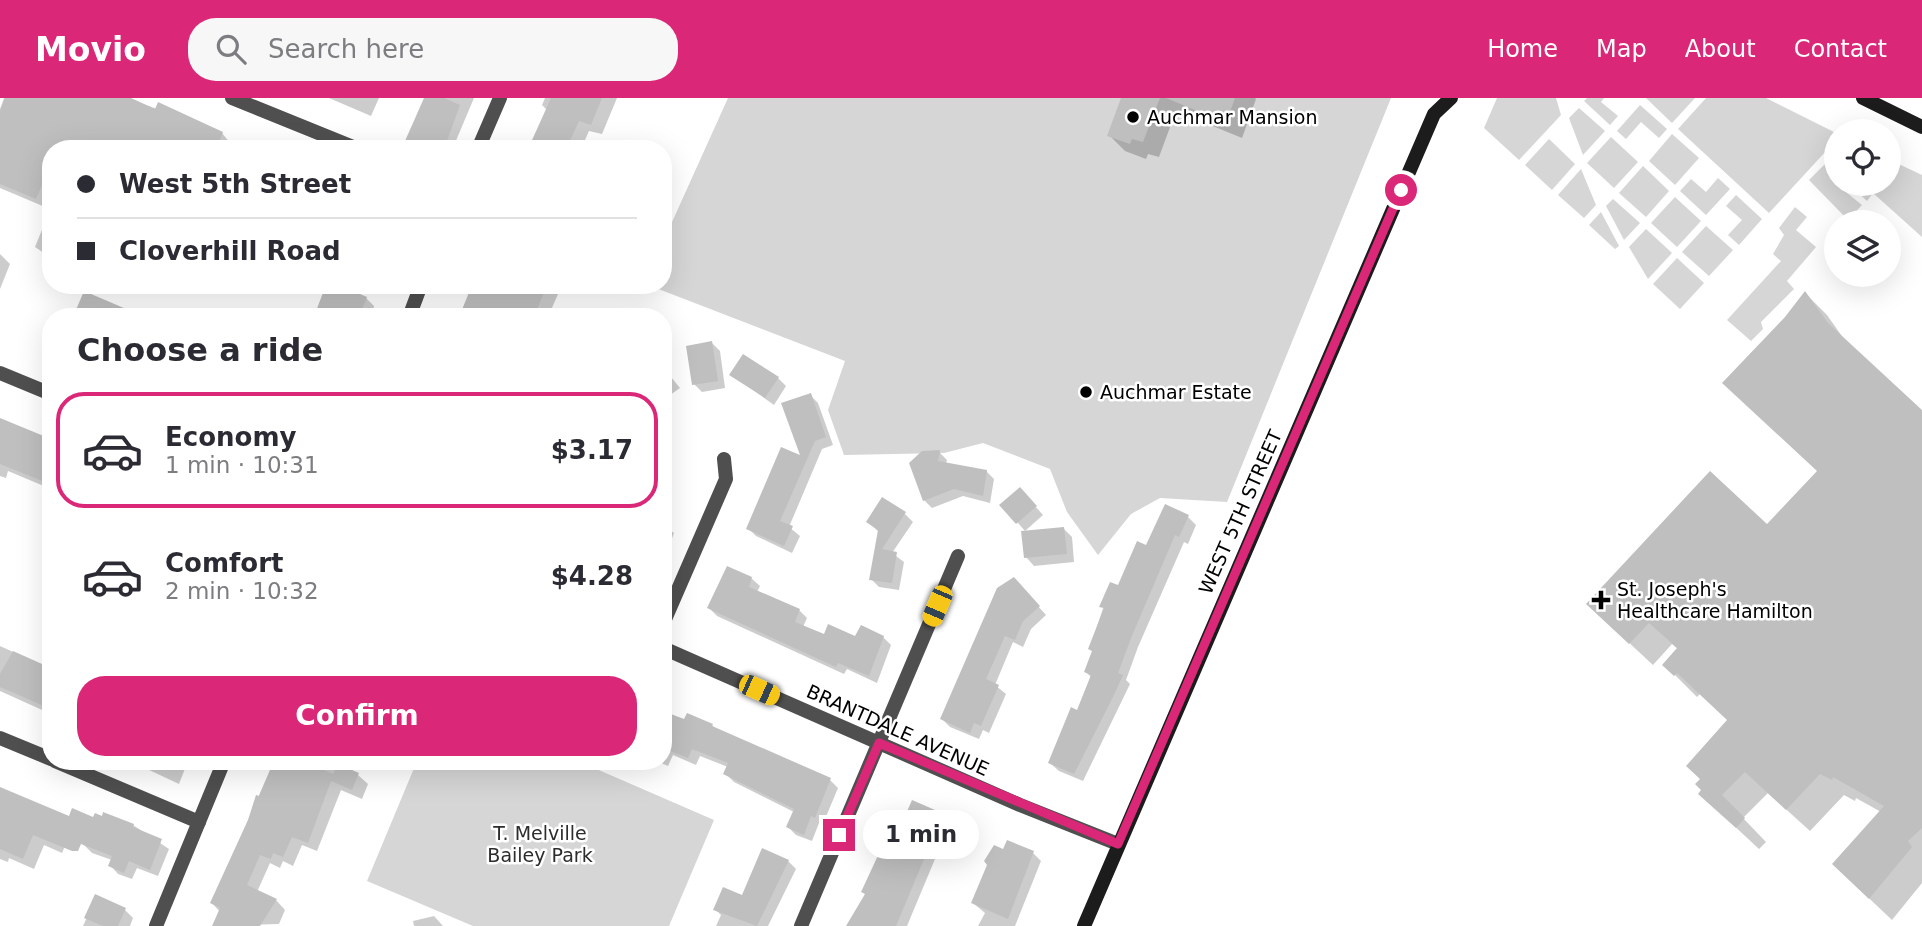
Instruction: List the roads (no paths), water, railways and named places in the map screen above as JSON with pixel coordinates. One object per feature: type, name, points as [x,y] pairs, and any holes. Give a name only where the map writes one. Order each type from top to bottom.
[{"type":"main road","points":[[1432,98],[1434,114]]},
{"type":"main road","name":"WEST 5TH STREET","points":[[1084,926],[1434,114],[1451,98]]},
{"type":"main road","points":[[1863,98],[1922,127]]},
{"type":"street","points":[[232,98],[336,140]]},
{"type":"street","points":[[482,140],[500,98]]},
{"type":"street","points":[[0,373],[42,390]]},
{"type":"street","points":[[672,603],[726,479],[724,459]]},
{"type":"street","points":[[801,926],[958,556]]},
{"type":"street","name":"BRANTDALE AVENUE","points":[[672,652],[1118,844]]},
{"type":"street","points":[[0,738],[42,755]]},
{"type":"street","points":[[77,770],[199,822]]},
{"type":"street","points":[[156,926],[220,770]]},
{"type":"place","name":"Auchmar Mansion","points":[[1133,117]]},
{"type":"place","name":"Auchmar Estate","points":[[1086,392]]},
{"type":"place","name":"St. Joseph's Healthcare Hamilton","points":[[1601,600]]},
{"type":"park label","name":"T. Melville Bailey Park","points":[[540,844]]}]
